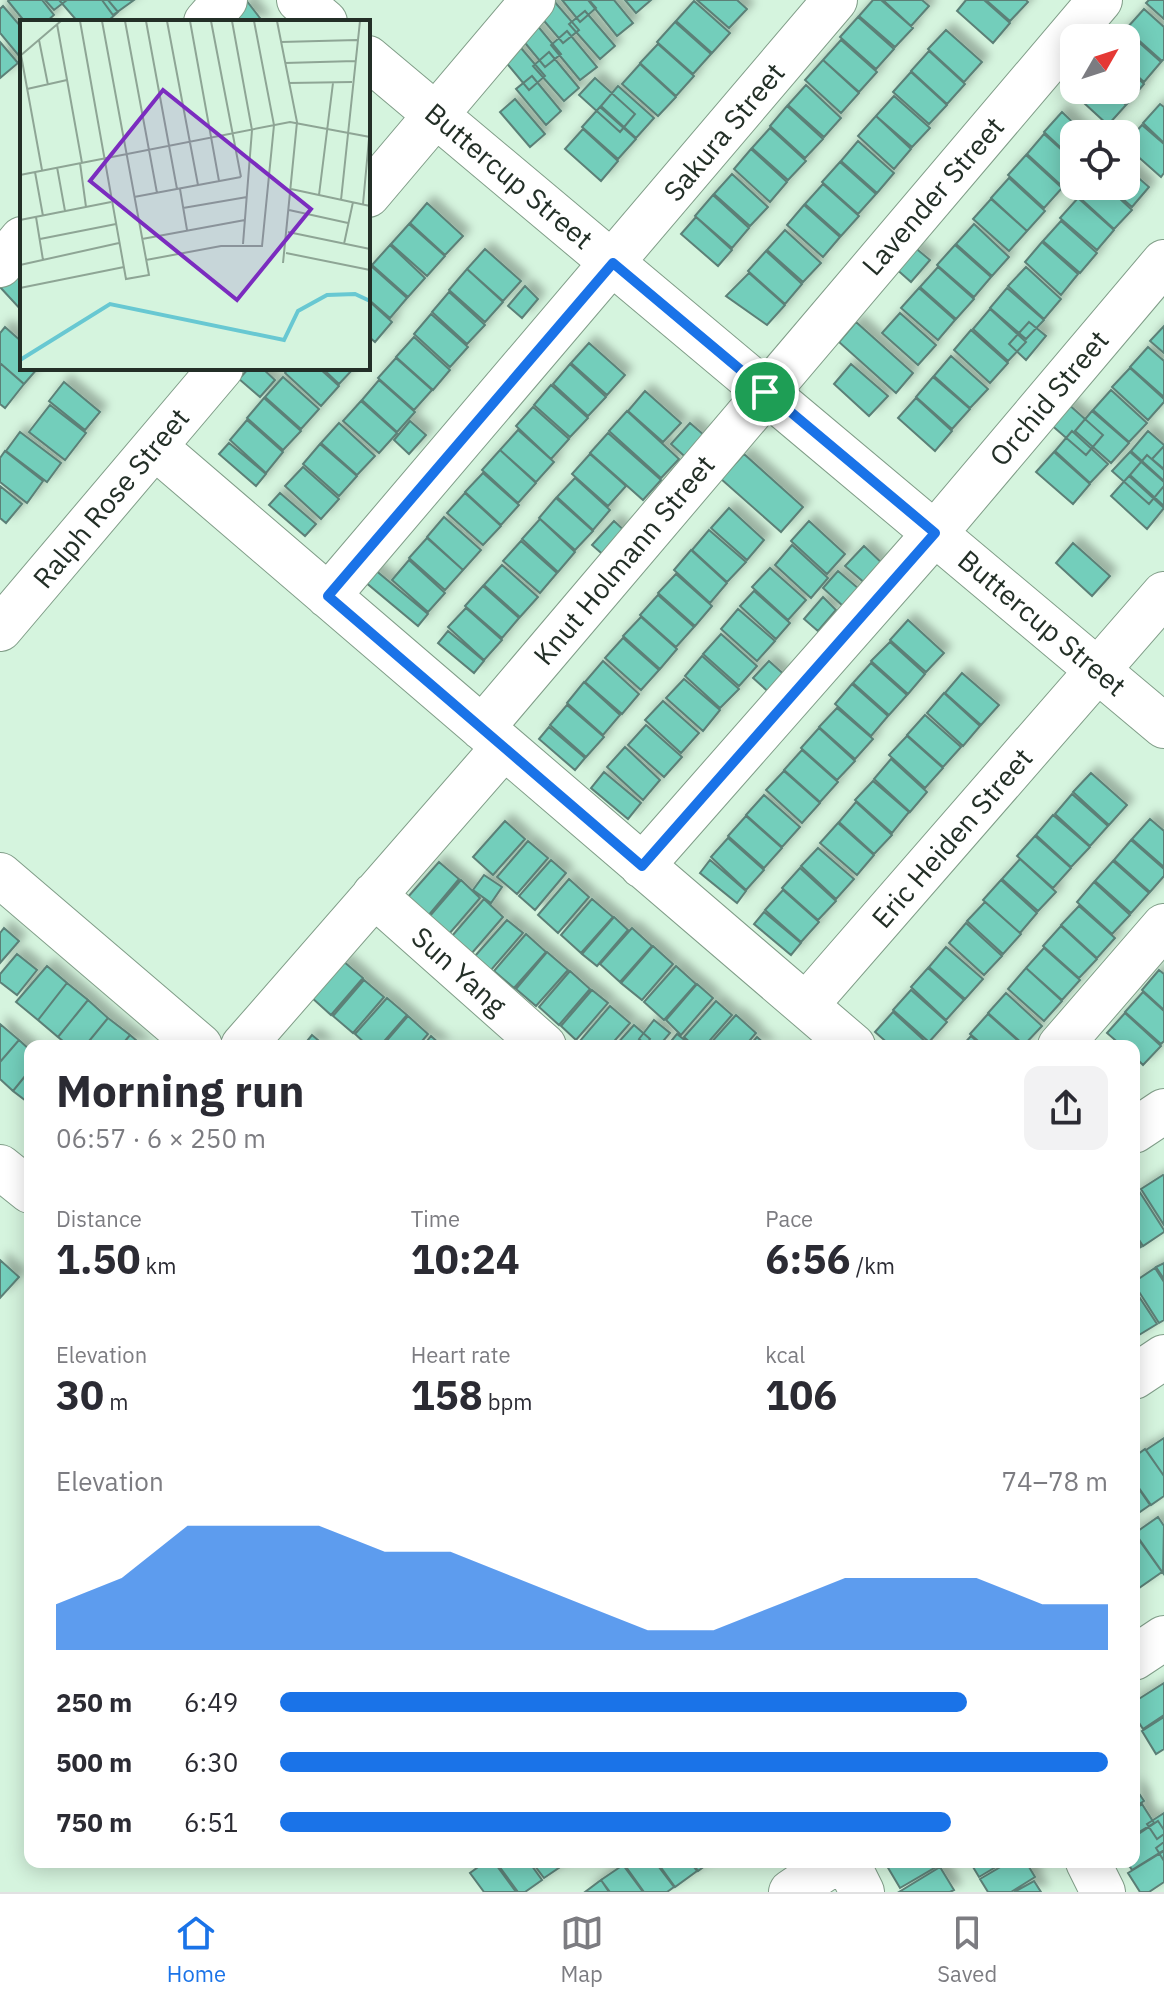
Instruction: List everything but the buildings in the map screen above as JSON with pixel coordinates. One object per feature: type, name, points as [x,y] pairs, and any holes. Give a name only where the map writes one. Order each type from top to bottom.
[{"type":"street","points":[[208,20],[225,0]]},
{"type":"street","points":[[299,0],[323,20]]},
{"type":"street","points":[[370,193],[533,0]]},
{"type":"street","name":"Sakura Street","points":[[328,596],[835,0]]},
{"type":"street","name":"Lavender Street","points":[[765,392],[1100,0]]},
{"type":"street","name":"Buttercup Street","points":[[370,60],[1164,726]]},
{"type":"street","points":[[0,265],[20,241]]},
{"type":"street","name":"Orchid Street","points":[[642,866],[935,533],[1164,262]]},
{"type":"street","name":"Ralph Rose Street","points":[[0,629],[219,370]]},
{"type":"street","name":"Knut Holmann Street","points":[[248,1040],[374,895],[493,738],[765,392]]},
{"type":"street","points":[[155,447],[846,1040]]},
{"type":"street","name":"Eric Heiden Street","points":[[806,1005],[1164,594]]},
{"type":"street","points":[[0,875],[193,1040]]},
{"type":"street","name":"Sun Yang","points":[[374,895],[537,1040]]},
{"type":"street","points":[[1065,1040],[1164,926]]},
{"type":"street","points":[[1140,1127],[1164,1111]]},
{"type":"street","points":[[0,1167],[24,1186]]},
{"type":"street","points":[[1140,1373],[1164,1357]]},
{"type":"street","points":[[1140,1654],[1164,1638]]},
{"type":"street","points":[[791,1892],[826,1868]]},
{"type":"street","points":[[850,1868],[862,1892]]},
{"type":"street","points":[[1091,1868],[1103,1892]]},
{"type":"route","points":[[613,263],[765,392],[935,533],[642,866],[328,596],[613,263]]}]
